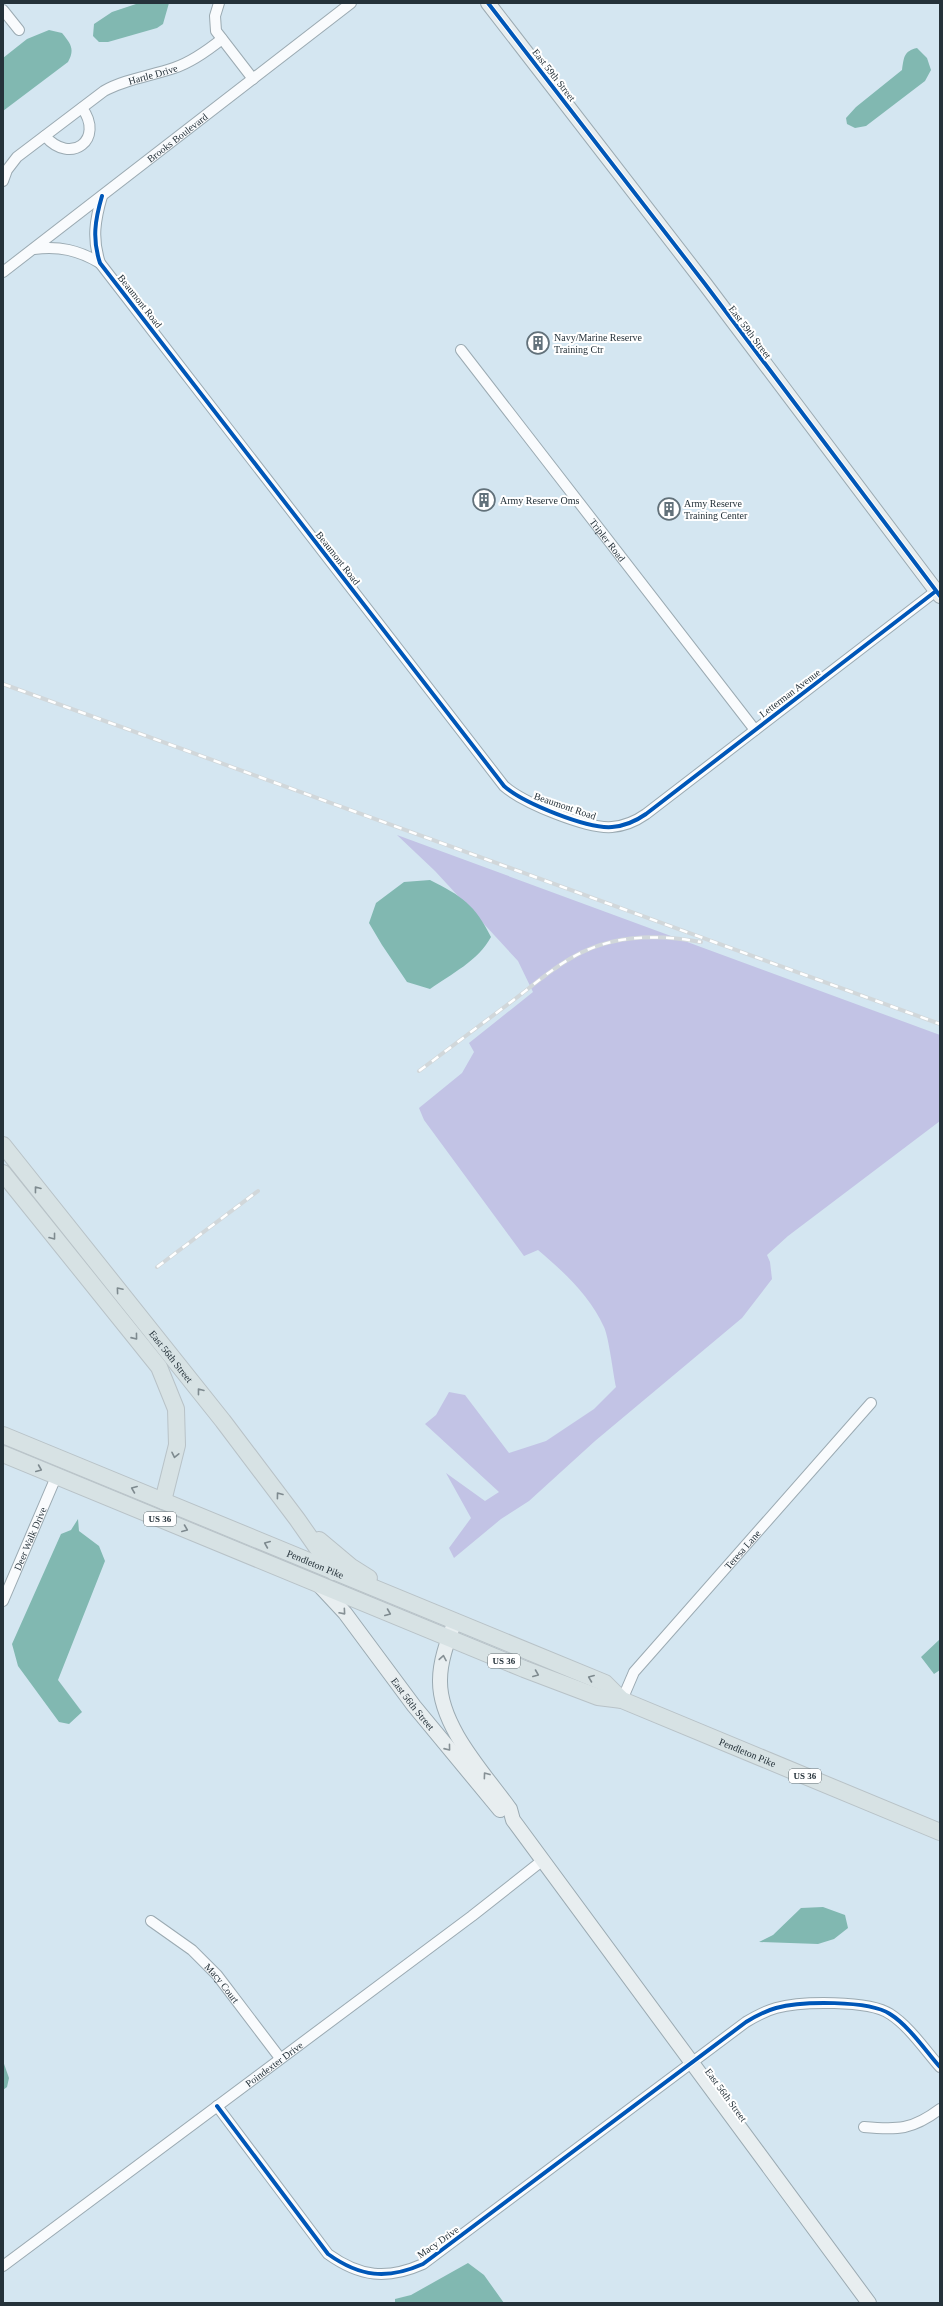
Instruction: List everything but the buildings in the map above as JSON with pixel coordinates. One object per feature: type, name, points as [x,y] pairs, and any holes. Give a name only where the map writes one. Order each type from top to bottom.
[{"type":"main road","name":"East 59th Street","points":[[488,3],[705,284],[938,593]]},
{"type":"main road","name":"East 56th Street","points":[[5,1152],[192,1381],[297,1519],[334,1572]]},
{"type":"main road","name":"East 56th Street","points":[[3,1173],[159,1367],[176,1410],[178,1446],[164,1501]]},
{"type":"main road","name":"Pendleton Pike","points":[[3,1435],[605,1683],[622,1700]]},
{"type":"main road","name":"Pendleton Pike","points":[[3,1454],[584,1693],[598,1697],[622,1700],[940,1832]]},
{"type":"main road","points":[[297,1519],[345,1562],[406,1601]]},
{"type":"main road","name":"East 56th Street","points":[[317,1583],[345,1613],[414,1706],[461,1764],[504,1815],[513,1820]]},
{"type":"main road","name":"East 56th Street","points":[[455,1621],[448,1638],[440,1680],[441,1695],[450,1723],[510,1809],[513,1820],[869,2303]]},
{"type":"street","points":[[219,3],[214,22],[216,31],[253,79]]},
{"type":"street","name":"Brooks Boulevard","points":[[3,272],[351,3]]},
{"type":"street","points":[[3,10],[19,30]]},
{"type":"street","name":"Hartle Drive","points":[[3,181],[12,163],[45,136],[111,87],[183,65],[202,55],[222,39]]},
{"type":"street","points":[[45,136],[56,147],[64,150],[72,149],[81,145],[87,139],[90,129],[88,116],[82,108]]},
{"type":"street","name":"Beaumont Road","points":[[102,196],[95,219],[94,236],[95,249],[100,263],[504,786],[525,801],[600,827],[629,823],[655,807]]},
{"type":"street","name":"Beaumont Road","points":[[32,249],[68,248],[100,263]]},
{"type":"street","name":"Tripler Road","points":[[461,350],[755,730]]},
{"type":"street","name":"Letterman Avenue","points":[[655,807],[938,593]]},
{"type":"street","name":"Teresa Lane","points":[[622,1700],[629,1679],[634,1672],[870,1403]]},
{"type":"street","name":"Deer Walk Drive","points":[[3,1601],[56,1476]]},
{"type":"street","name":"Poindexter Drive","points":[[3,2266],[543,1860]]},
{"type":"street","name":"Macy Court","points":[[151,1921],[192,1950],[217,1975],[280,2058]]},
{"type":"street","name":"Macy Drive","points":[[217,2106],[328,2254],[350,2268],[387,2275],[423,2264],[692,2062],[751,2019],[769,2011],[798,2005],[861,2004],[872,2006],[890,2014],[940,2067]]},
{"type":"street","points":[[864,2127],[891,2130],[905,2128],[923,2122],[940,2109]]},
{"type":"shaded area","points":[[139,3],[169,3],[163,24],[157,28],[108,42],[99,42],[93,36],[94,24],[112,12]]},
{"type":"shaded area","points":[[49,30],[62,33],[68,40],[72,50],[68,62],[3,111],[3,58],[27,39]]},
{"type":"shaded area","points":[[917,48],[927,58],[931,70],[925,81],[866,126],[855,128],[847,124],[846,118],[856,107],[902,70],[905,55],[909,51]]},
{"type":"shaded area","points":[[397,835],[940,1035],[940,1121],[788,1236],[767,1255],[770,1262],[772,1279],[742,1318],[595,1441],[529,1501],[501,1519],[454,1558],[449,1548],[471,1518],[446,1473],[485,1501],[499,1492],[425,1424],[436,1415],[449,1392],[465,1395],[509,1453],[546,1441],[594,1409],[616,1387],[606,1332],[598,1316],[584,1295],[566,1275],[538,1250],[524,1256],[424,1120],[419,1108],[462,1073],[474,1052],[469,1043],[533,992],[518,961],[435,871]]},
{"type":"shaded area","points":[[430,880],[451,891],[466,902],[479,917],[491,937],[486,946],[472,960],[430,989],[407,982],[369,923],[376,903],[404,882]]},
{"type":"shaded area","points":[[78,1519],[79,1531],[99,1546],[105,1561],[58,1680],[82,1712],[69,1724],[59,1722],[18,1666],[12,1644],[61,1534],[71,1530]]},
{"type":"shaded area","points":[[940,1639],[940,1670],[934,1674],[921,1657]]},
{"type":"shaded area","points":[[823,1907],[845,1915],[848,1928],[834,1939],[818,1944],[759,1942],[773,1935],[801,1908]]},
{"type":"shaded area","points":[[3,2061],[9,2078],[7,2087],[3,2090]]},
{"type":"shaded area","points":[[468,2263],[484,2275],[504,2303],[395,2303],[395,2299],[411,2295]]},
{"type":"railway","points":[[3,684],[940,1024]]},
{"type":"railway","points":[[419,1071],[549,973],[573,957],[588,950],[603,944],[635,938],[652,937],[685,939],[701,942]]},
{"type":"railway","points":[[157,1267],[258,1191]]},
{"type":"cycle path","points":[[488,3],[705,284],[940,596]]},
{"type":"cycle path","points":[[102,196],[95,230],[96,246],[100,263],[504,786],[525,800],[556,814],[601,827],[621,826],[638,819],[936,591]]},
{"type":"cycle path","points":[[217,2106],[328,2254],[351,2268],[374,2274],[386,2274],[410,2269],[423,2264],[746,2022],[776,2008],[801,2004],[834,2003],[867,2006],[880,2009],[890,2014],[904,2025],[940,2067]]},
{"type":"place","name":"Navy/Marine Reserve Training Ctr","points":[[538,343]]},
{"type":"place","name":"Army Reserve Oms","points":[[484,500]]},
{"type":"place","name":"Army Reserve Training Center","points":[[669,509]]}]
